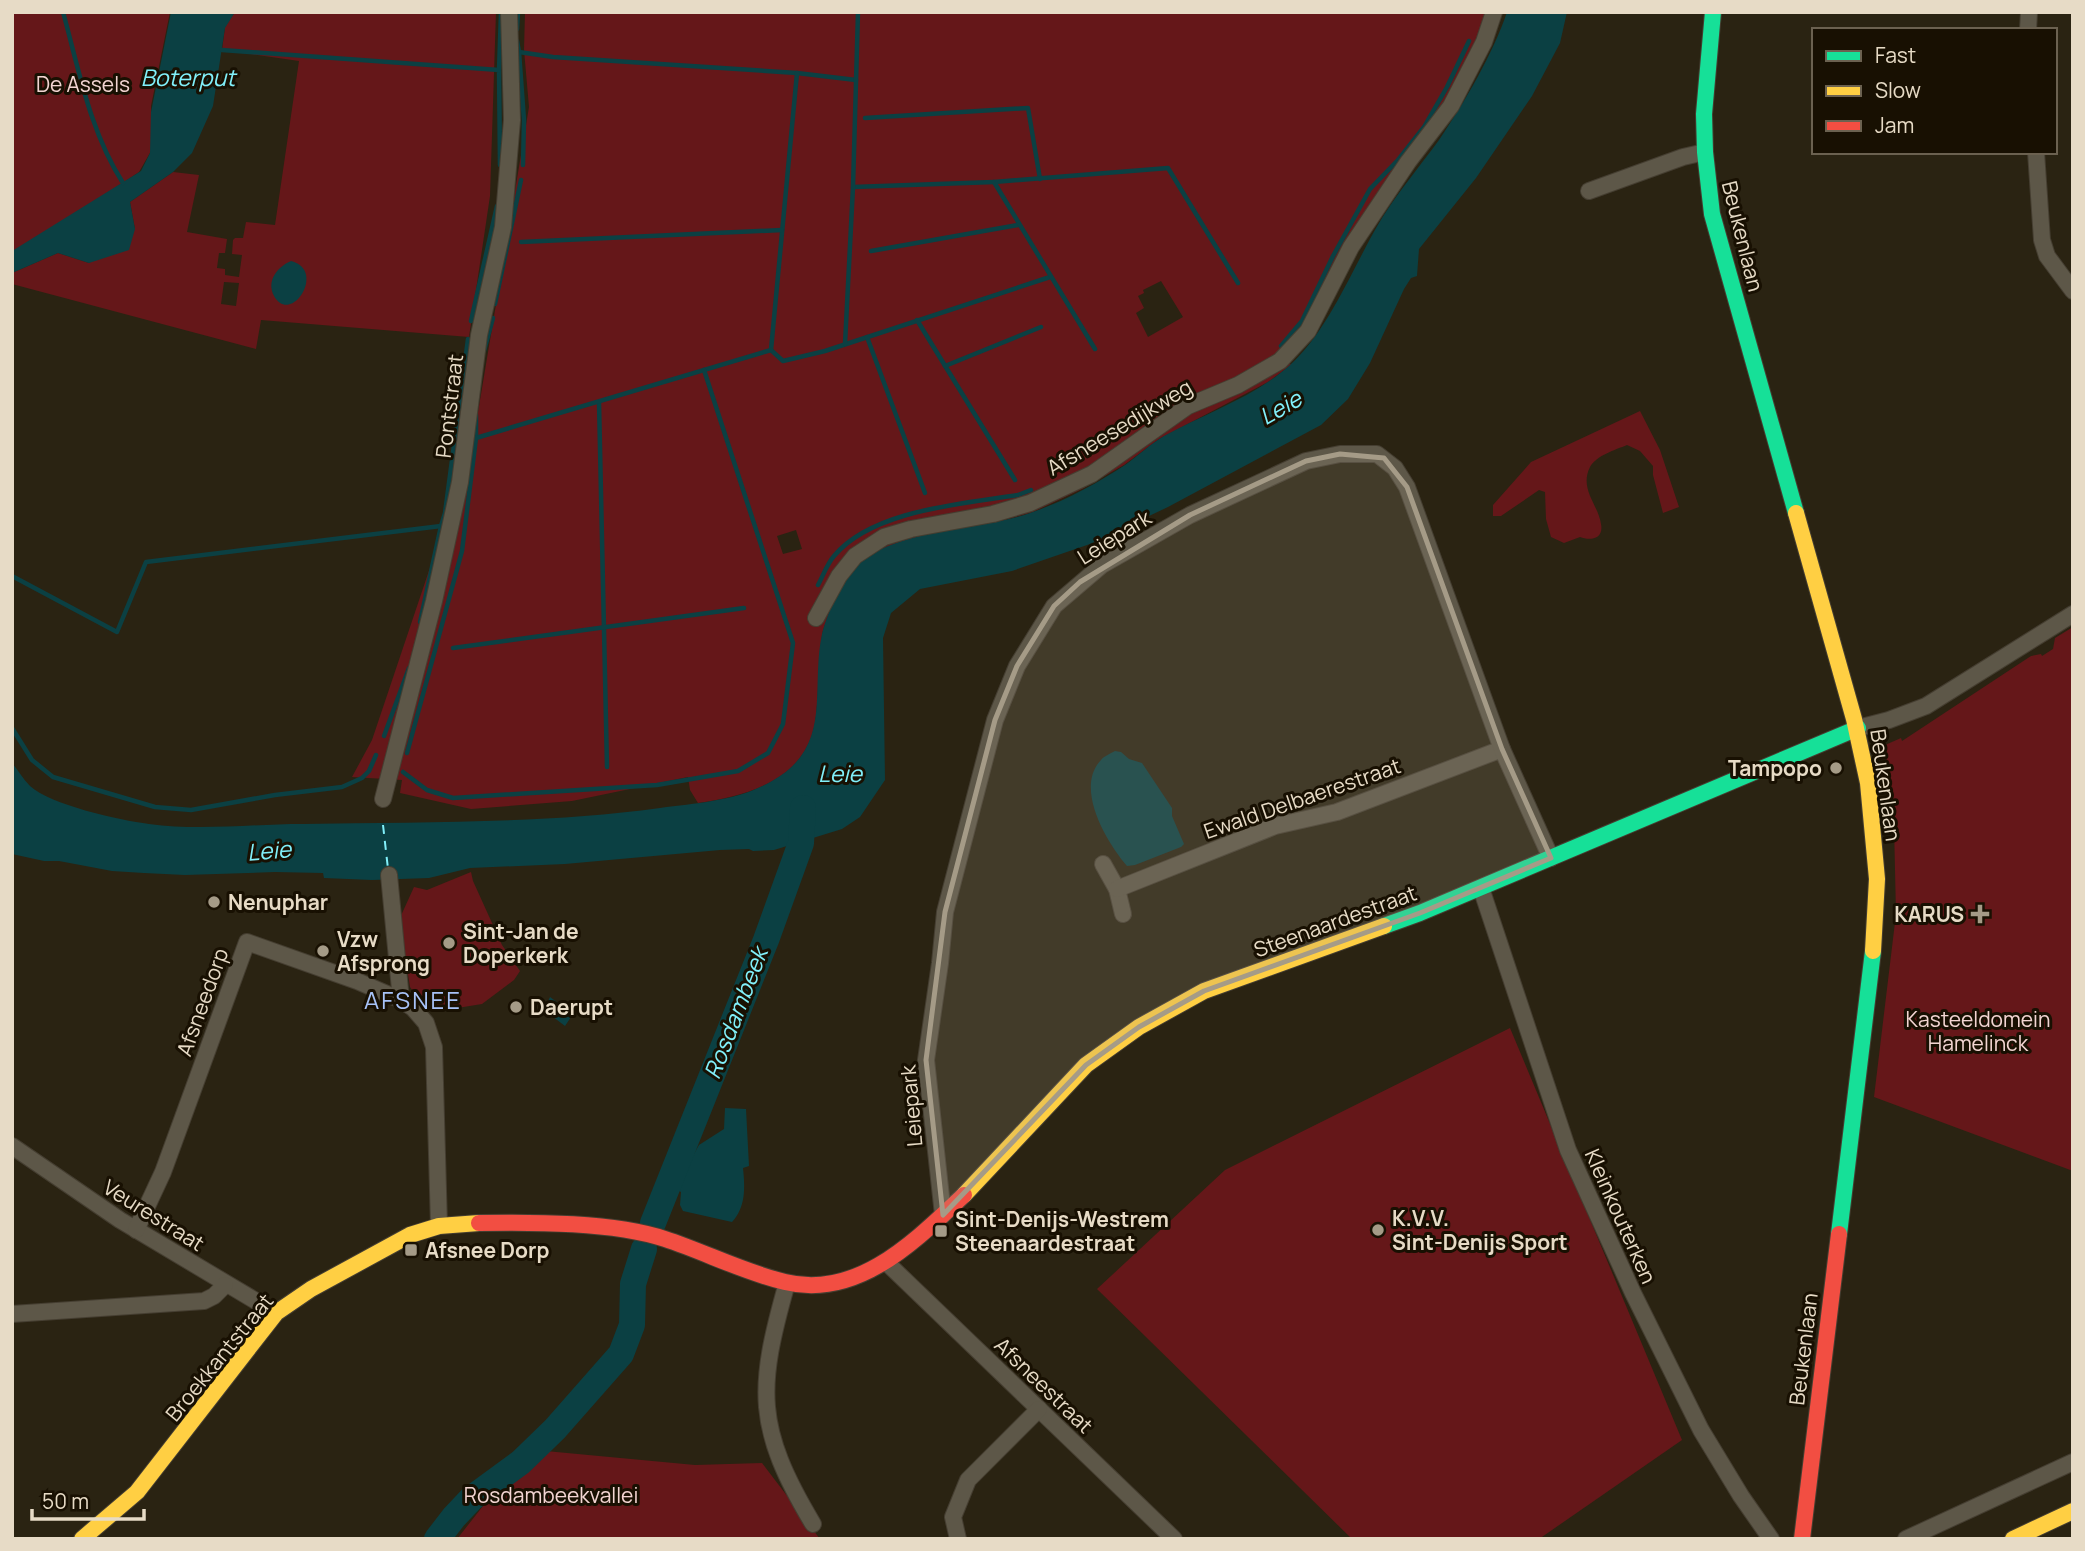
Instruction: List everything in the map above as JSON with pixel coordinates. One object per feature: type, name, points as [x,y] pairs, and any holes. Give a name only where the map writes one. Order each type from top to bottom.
[{"type":"main road","name":"Beukenlaan","points":[[1713,12],[1704,114],[1704,152],[1712,214],[1844,687],[1858,727],[1872,801],[1878,900],[1802,1539]]},
{"type":"main road","name":"Steenaardestraat","points":[[663,1238],[731,1265],[787,1283],[820,1286],[858,1276],[886,1262],[977,1184],[1086,1065],[1139,1027],[1204,991],[1420,913],[1858,727]]},
{"type":"main road","name":"Broekkantstraat","points":[[82,1539],[144,1484],[276,1313],[302,1294],[373,1254],[410,1235],[439,1226],[522,1222],[618,1229],[663,1238]]},
{"type":"main road","points":[[2013,1539],[2073,1511]]},
{"type":"street","name":"Pontstraat","points":[[383,799],[434,601],[460,482],[479,335],[503,227],[512,120],[509,12]]},
{"type":"street","name":"Afsneesedijkweg","points":[[816,618],[839,576],[855,556],[884,537],[911,529],[993,514],[1030,503],[1092,474],[1188,406],[1238,385],[1280,361],[1308,331],[1351,247],[1408,162],[1451,106],[1484,42],[1494,12]]},
{"type":"street","points":[[1589,191],[1704,152]]},
{"type":"street","points":[[2036,154],[2042,240],[2047,256],[2073,291]]},
{"type":"street","name":"Leiepark","points":[[943,1214],[926,1060],[945,912],[995,720],[1017,666],[1054,606],[1102,565],[1190,515],[1306,461],[1340,454],[1377,454],[1395,468],[1407,487],[1502,749],[1551,858]]},
{"type":"street","name":"Steenaardestraat","points":[[1858,727],[1889,720],[1926,706],[2073,614]]},
{"type":"street","name":"Ewald Delbaerestraat","points":[[1117,889],[1275,826],[1337,812],[1502,749]]},
{"type":"street","points":[[1103,864],[1117,889],[1123,914]]},
{"type":"street","points":[[389,875],[401,1000]]},
{"type":"street","name":"Kleinkouterken","points":[[1481,888],[1578,1173],[1638,1304],[1701,1430],[1771,1539]]},
{"type":"street","name":"Afsneedorp","points":[[136,1230],[163,1172],[247,942],[401,1000],[413,1008],[426,1023],[434,1047],[439,1226]]},
{"type":"street","name":"Veurestraat","points":[[12,1146],[136,1230],[276,1313]]},
{"type":"street","name":"Afsneestraat","points":[[886,1262],[1174,1539]]},
{"type":"street","points":[[787,1283],[772,1337],[765,1376],[766,1415],[779,1461],[813,1524]]},
{"type":"street","points":[[12,1314],[204,1301],[225,1285]]},
{"type":"street","points":[[958,1539],[953,1517],[968,1480],[1039,1409]]},
{"type":"street","points":[[1906,1539],[2073,1462]]},
{"type":"highlighted area","points":[[1340,454],[1384,458],[1407,487],[1502,749],[1551,858],[1420,913],[1204,991],[1139,1027],[1086,1065],[943,1215],[926,1060],[945,912],[995,720],[1017,666],[1054,606],[1080,582],[1190,515],[1306,461]]},
{"type":"green space","name":"De Assels","points":[[12,12],[170,12],[151,106],[151,151],[139,172],[57,227],[12,252]]},
{"type":"green space","points":[[235,12],[496,12],[490,196],[469,337],[261,320],[256,349],[12,284],[12,273],[58,253],[89,263],[135,229],[130,202],[173,172],[199,175],[187,232],[227,239],[225,253],[219,253],[217,268],[225,269],[225,275],[239,277],[242,255],[232,254],[233,240],[243,238],[246,222],[275,225],[299,61],[222,50],[225,27]],"holes":[[[224,282],[239,283],[236,306],[221,304]]]},
{"type":"green space","points":[[525,12],[1490,12],[1478,43],[1451,90],[1283,353],[1291,365],[1268,382],[1159,439],[1124,465],[1082,489],[1033,512],[993,523],[835,600],[822,635],[816,716],[811,737],[802,755],[790,769],[757,789],[698,803],[690,790],[688,777],[572,801],[471,809],[400,793],[402,780],[352,777],[372,740],[443,529],[456,436],[475,430],[529,107],[524,50]],"holes":[[[1161,281],[1183,317],[1148,337],[1136,313],[1144,308],[1138,296],[1144,293],[1143,290]],[[796,530],[802,549],[783,554],[777,536]]]},
{"type":"green space","points":[[1640,411],[1660,450],[1679,507],[1663,513],[1653,466],[1640,451],[1627,445],[1597,459],[1587,475],[1588,489],[1601,524],[1600,533],[1595,538],[1580,537],[1564,543],[1551,537],[1546,519],[1545,492],[1539,490],[1501,516],[1493,516],[1493,505],[1531,462]]},
{"type":"green space","name":"Kasteeldomein Hamelinck","points":[[2073,627],[2073,1171],[1874,1097],[1896,914],[1894,825],[1885,745],[1901,738],[1902,741],[2031,656],[2042,656],[2053,649],[2055,638]]},
{"type":"green space","points":[[471,872],[502,945],[520,971],[514,980],[482,1004],[451,1009],[437,1008],[420,1001],[410,987],[399,920],[414,887],[427,890]]},
{"type":"green space","name":"K.V.V. Sint-Denijs Sport","points":[[1510,1028],[1682,1440],[1539,1539],[1352,1539],[1097,1289],[1225,1170]]},
{"type":"green space","name":"Rosdambeekvallei","points":[[535,1450],[695,1465],[762,1463],[820,1539],[457,1539],[498,1487]]},
{"type":"water","name":"Boterput","points":[[171,12],[235,12],[225,28],[213,106],[192,153],[173,172],[130,202],[135,229],[129,250],[89,263],[58,253],[12,273],[12,251],[141,171],[150,153],[151,112]]},
{"type":"water","name":"Leie","points":[[1507,12],[1567,12],[1560,43],[1532,96],[1476,178],[1419,249],[1417,276],[1411,278],[1404,289],[1370,363],[1348,399],[1321,425],[1168,507],[1090,544],[1012,571],[920,589],[891,613],[883,638],[885,780],[860,817],[842,829],[774,850],[720,850],[565,864],[470,868],[429,878],[372,880],[324,878],[323,873],[185,875],[112,871],[12,854],[12,763],[30,786],[69,805],[136,822],[187,827],[571,817],[718,800],[746,793],[772,781],[791,767],[804,751],[812,734],[816,716],[822,634],[833,602],[850,573],[865,558],[908,539],[1009,519],[1067,498],[1125,465],[1164,436],[1262,386],[1290,365],[1329,315],[1382,218],[1458,110],[1486,61]]},
{"type":"water","points":[[291,261],[301,266],[306,274],[306,284],[296,300],[289,304],[281,303],[274,296],[272,280],[281,267]]},
{"type":"water","points":[[1115,751],[1142,763],[1172,808],[1172,816],[1184,844],[1181,847],[1135,865],[1127,866],[1119,856],[1096,815],[1091,785],[1101,760]]},
{"type":"water","points":[[550,997],[573,1014],[565,1026],[544,1010]]},
{"type":"water","points":[[725,1108],[746,1109],[749,1166],[743,1168],[742,1204],[732,1222],[683,1211],[680,1205],[681,1192],[676,1189],[689,1153],[694,1154],[699,1145],[724,1129]]},
{"type":"waterway","points":[[63,12],[94,122],[123,183]]},
{"type":"waterway","points":[[499,70],[501,12]]},
{"type":"waterway","points":[[517,29],[518,12]]},
{"type":"waterway","points":[[845,344],[858,12]]},
{"type":"waterway","points":[[517,41],[519,52],[553,57],[797,73],[856,80]]},
{"type":"waterway","points":[[1281,346],[1302,321],[1333,256],[1370,189],[1424,127],[1469,41]]},
{"type":"waterway","points":[[222,50],[499,70],[500,165]]},
{"type":"waterway","points":[[519,52],[524,120],[523,165]]},
{"type":"waterway","points":[[797,73],[771,350],[783,361],[825,351],[1050,277]]},
{"type":"waterway","points":[[865,118],[1028,108],[1040,179]]},
{"type":"waterway","points":[[1095,349],[994,182],[1168,168],[1238,283]]},
{"type":"waterway","points":[[495,304],[521,180]]},
{"type":"waterway","points":[[853,187],[994,182]]},
{"type":"waterway","points":[[471,321],[497,206]]},
{"type":"waterway","points":[[871,251],[1018,225]]},
{"type":"waterway","points":[[521,242],[782,230]]},
{"type":"waterway","points":[[484,351],[493,318]]},
{"type":"waterway","points":[[917,320],[1015,480]]},
{"type":"waterway","points":[[945,366],[1041,327]]},
{"type":"waterway","points":[[867,337],[925,493]]},
{"type":"waterway","points":[[12,576],[117,632],[146,562],[441,526],[445,513],[468,339]]},
{"type":"waterway","points":[[407,753],[462,551],[476,438],[771,350]]},
{"type":"waterway","points":[[403,772],[427,790],[453,798],[657,785],[738,771],[768,753],[783,724],[793,643],[704,370]]},
{"type":"waterway","points":[[599,402],[607,767]]},
{"type":"waterway","points":[[476,415],[476,438]]},
{"type":"waterway","points":[[818,585],[834,556],[871,528],[919,512],[1018,495],[1031,490]]},
{"type":"waterway","points":[[420,622],[441,526]]},
{"type":"waterway","points":[[453,648],[744,608]]},
{"type":"waterway","points":[[384,736],[409,668]]},
{"type":"waterway","points":[[12,728],[32,760],[53,777],[155,807],[191,810],[275,795],[342,787],[362,778],[369,771],[376,755]]},
{"type":"waterway","name":"Rosdambeek","points":[[653,1223],[766,940],[801,843],[803,808]]},
{"type":"waterway","points":[[675,1167],[684,1170]]},
{"type":"waterway","name":"Rosdambeek","points":[[437,1539],[472,1498],[521,1462],[555,1429],[621,1354],[632,1325],[633,1284],[644,1249]]},
{"type":"ferry route","points":[[383,825],[388,869]]},
{"type":"traffic: fast","points":[[1713,12],[1704,114],[1712,214],[1796,513]]},
{"type":"traffic: fast","points":[[1384,926],[1858,728]]},
{"type":"traffic: fast","points":[[1839,1234],[1873,951]]},
{"type":"traffic: slow","points":[[1796,513],[1854,719],[1868,783],[1877,879],[1873,951]]},
{"type":"traffic: slow","points":[[964,1195],[1086,1065],[1139,1027],[1204,991],[1384,926]]},
{"type":"traffic: slow","points":[[82,1539],[137,1492],[276,1313],[311,1289],[410,1235],[439,1226],[479,1223]]},
{"type":"traffic: slow","points":[[2013,1539],[2073,1511]]},
{"type":"traffic: jam","points":[[479,1223],[573,1224],[645,1233],[769,1278],[812,1285],[837,1282],[884,1262],[906,1247],[964,1195]]},
{"type":"traffic: jam","points":[[1802,1539],[1839,1234]]},
{"type":"place","name":"Tampopo","points":[[1836,768]]},
{"type":"place","name":"Nenuphar","points":[[214,902]]},
{"type":"place","name":"KARUS","points":[[1980,914]]},
{"type":"place","name":"Sint-Jan de Doperkerk","points":[[449,943]]},
{"type":"place","name":"Vzw Afsprong","points":[[323,951]]},
{"type":"place","name":"Daerupt","points":[[516,1007]]},
{"type":"place","name":"K.V.V. Sint-Denijs Sport","points":[[1378,1230]]},
{"type":"place","name":"Sint-Denijs-Westrem Steenaardestraat","points":[[941,1231]]},
{"type":"place","name":"Afsnee Dorp","points":[[411,1250]]},
{"type":"district","name":"AFSNEE","points":[[413,999]]}]
